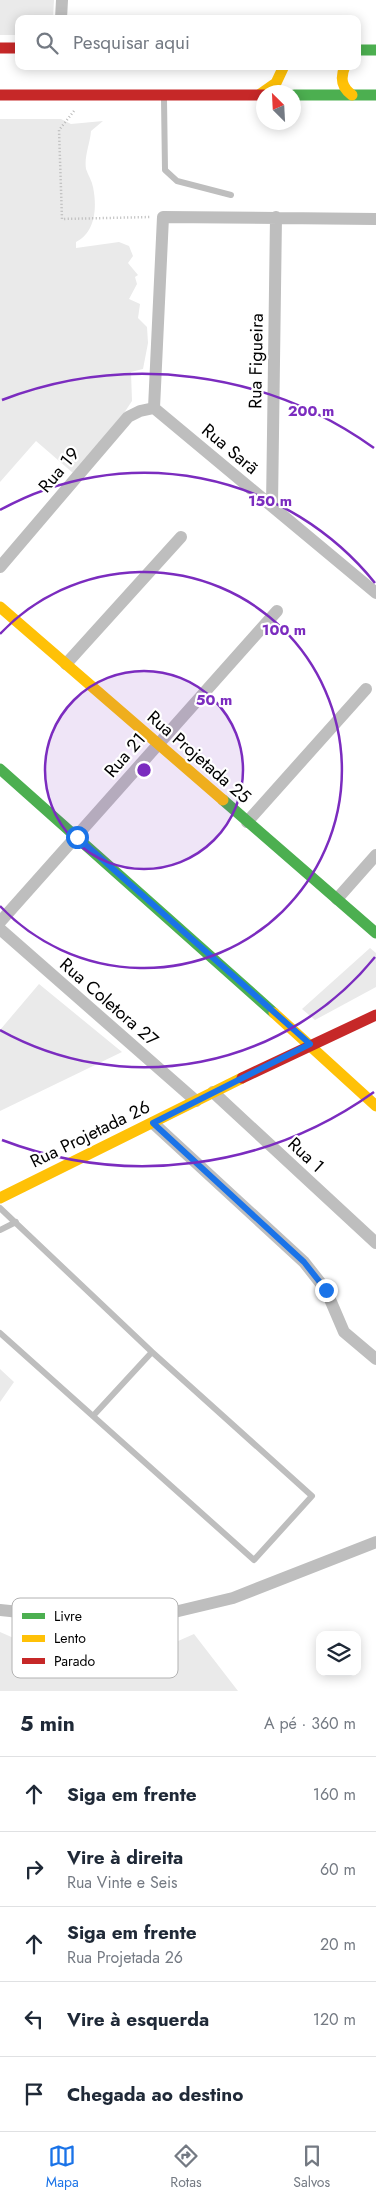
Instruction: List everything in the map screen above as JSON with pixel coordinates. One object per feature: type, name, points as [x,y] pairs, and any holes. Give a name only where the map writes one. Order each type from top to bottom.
[{"type":"street","points":[[61,15],[62,0]]},
{"type":"street","points":[[0,48],[15,48]]},
{"type":"street","points":[[361,50],[376,50]]},
{"type":"street","points":[[276,85],[282,76],[283,70]]},
{"type":"street","points":[[343,70],[341,83],[345,90],[352,95]]},
{"type":"street","points":[[301,95],[376,94]]},
{"type":"street","points":[[0,95],[256,95]]},
{"type":"street","points":[[154,408],[163,217],[376,219]]},
{"type":"street","name":"Rua Figueira","points":[[272,506],[276,217]]},
{"type":"street","name":"Rua Sarã","points":[[154,408],[376,593]]},
{"type":"street","name":"Rua 19","points":[[0,568],[128,417],[140,411],[154,408]]},
{"type":"street","points":[[66,664],[181,537]]},
{"type":"street","name":"Rua Projetada 25","points":[[0,607],[376,934]]},
{"type":"street","name":"Rua 21","points":[[0,922],[77,837],[157,743],[277,611]]},
{"type":"street","points":[[247,822],[366,689]]},
{"type":"street","points":[[0,769],[310,1044],[376,1106]]},
{"type":"street","points":[[336,899],[376,855]]},
{"type":"street","name":"Rua Coletora 27","points":[[0,929],[196,1101]]},
{"type":"street","name":"Rua Projetada 26","points":[[0,1198],[310,1044],[324,1040],[376,1015]]},
{"type":"street","name":"Rua 1","points":[[213,1092],[376,1244]]},
{"type":"street","points":[[153,1123],[304,1262],[326,1290],[344,1332],[376,1359]]},
{"type":"street","points":[[178,1611],[233,1598],[376,1542]]},
{"type":"lane","points":[[164,95],[165,170],[177,181],[231,194]]},
{"type":"lane","points":[[0,1208],[152,1352],[312,1496],[254,1560],[0,1333]]},
{"type":"lane","points":[[0,1230],[16,1222]]},
{"type":"lane","points":[[93,1416],[152,1352]]},
{"type":"path","points":[[76,95],[77,108],[59,130],[62,219],[163,217]]},
{"type":"shaded area","points":[[0,0],[54,0],[53,15],[15,15],[15,35],[0,35]]},
{"type":"shaded area","points":[[0,119],[61,119],[71,124],[103,121],[91,131],[86,159],[86,169],[92,182],[95,210],[88,232],[76,242],[76,248],[119,242],[129,246],[133,256],[128,263],[138,275],[135,277],[137,284],[129,299],[140,304],[138,318],[147,327],[148,343],[143,369],[131,372],[132,401],[116,425],[73,473],[36,441],[0,482]]},
{"type":"shaded area","points":[[370,948],[376,953],[376,987],[315,1020],[302,1009]]},
{"type":"shaded area","points":[[39,984],[122,1052],[0,1111],[0,1030]]},
{"type":"shaded area","points":[[0,1369],[14,1382],[0,1402]]},
{"type":"shaded area","points":[[0,1632],[12,1637],[12,1678],[178,1678],[178,1641],[194,1634],[238,1691],[0,1691]]},
{"type":"traffic: fast","points":[[361,50],[376,50]]},
{"type":"traffic: fast","points":[[301,95],[376,95]]},
{"type":"traffic: fast","points":[[0,769],[274,1013]]},
{"type":"traffic: fast","points":[[223,800],[376,933]]},
{"type":"traffic: slow","points":[[273,85],[282,70]]},
{"type":"traffic: slow","points":[[344,70],[342,82],[352,95]]},
{"type":"traffic: slow","points":[[0,607],[223,800]]},
{"type":"traffic: slow","points":[[274,1013],[376,1106]]},
{"type":"traffic: slow","points":[[0,1198],[242,1078]]},
{"type":"traffic: jam","points":[[0,48],[15,48]]},
{"type":"traffic: jam","points":[[0,95],[256,95]]},
{"type":"traffic: jam","points":[[242,1078],[376,1015]]},
{"type":"route","points":[[77,837],[310,1044],[153,1123],[304,1262],[326,1290]]}]
